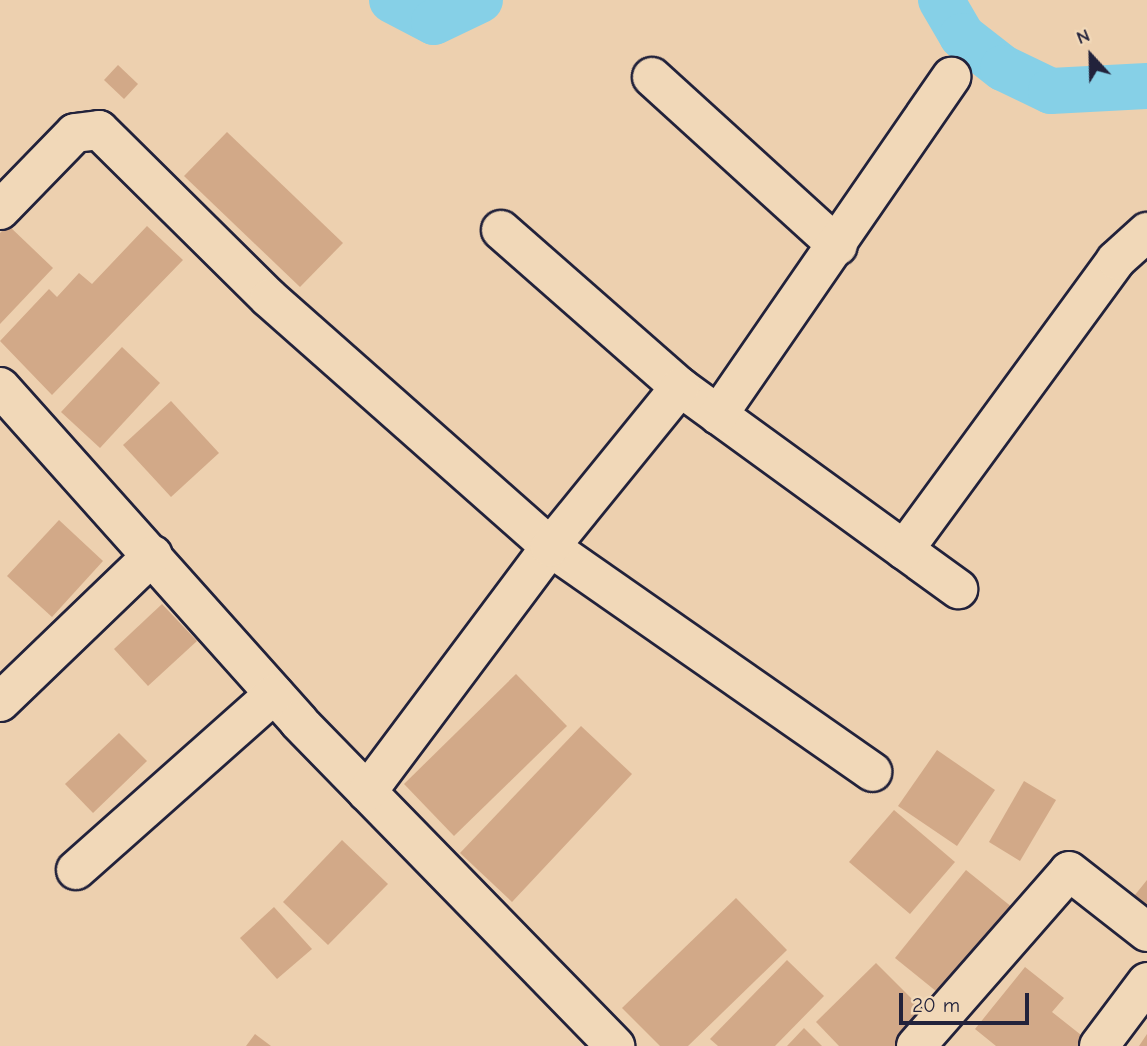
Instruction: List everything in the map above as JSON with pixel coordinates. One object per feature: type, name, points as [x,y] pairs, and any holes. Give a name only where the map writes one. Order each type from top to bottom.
[{"type":"street","points":[[652,76],[838,246]]},
{"type":"street","points":[[718,415],[838,246],[951,77]]},
{"type":"street","points":[[0,210],[75,133],[99,130],[269,299],[550,547],[873,772]]},
{"type":"street","points":[[501,230],[680,387],[958,589]]},
{"type":"street","points":[[904,550],[1116,260],[1147,232]]},
{"type":"street","points":[[0,387],[153,555],[274,694],[615,1046]]},
{"type":"street","points":[[367,792],[550,547],[680,387]]},
{"type":"street","points":[[0,702],[153,555]]},
{"type":"street","points":[[75,870],[274,694]]},
{"type":"street","points":[[916,1046],[1069,871],[1147,932]]},
{"type":"street","points":[[1099,1046],[1147,982]]},
{"type":"building","points":[[118,65],[138,84],[124,99],[104,80]]},
{"type":"building","points":[[227,132],[343,243],[300,287],[184,176]]},
{"type":"building","points":[[8,225],[53,268],[0,324],[0,233]]},
{"type":"building","points":[[147,226],[183,260],[52,395],[0,341],[49,289],[57,297],[79,273],[92,284]]},
{"type":"building","points":[[122,347],[160,383],[100,448],[61,412]]},
{"type":"building","points":[[171,401],[219,453],[171,497],[123,445]]},
{"type":"building","points":[[59,520],[103,561],[52,617],[7,576]]},
{"type":"building","points":[[162,604],[197,641],[148,686],[114,649]]},
{"type":"building","points":[[516,674],[567,726],[454,836],[404,784]]},
{"type":"building","points":[[581,726],[632,774],[512,902],[460,853]]},
{"type":"building","points":[[119,733],[147,761],[93,813],[65,784]]},
{"type":"building","points":[[937,750],[995,790],[957,846],[898,806]]},
{"type":"building","points":[[1024,781],[1056,800],[1020,861],[989,842]]},
{"type":"building","points":[[894,810],[955,862],[910,914],[849,862]]},
{"type":"building","points":[[342,840],[388,884],[328,945],[283,902]]},
{"type":"building","points":[[966,870],[1018,912],[947,1000],[895,958]]},
{"type":"building","points":[[1147,880],[1147,930],[1122,911]]},
{"type":"building","points":[[736,898],[787,950],[688,1046],[660,1046],[622,1008]]},
{"type":"building","points":[[274,907],[312,949],[277,979],[240,938]]},
{"type":"building","points":[[787,960],[824,996],[775,1046],[718,1046],[710,1039]]},
{"type":"building","points":[[876,963],[933,1020],[906,1046],[839,1046],[816,1022]]},
{"type":"building","points":[[1025,967],[1064,998],[1052,1012],[1095,1046],[996,1046],[975,1029]]},
{"type":"building","points":[[804,1028],[822,1046],[787,1046]]},
{"type":"building","points":[[255,1034],[271,1046],[246,1046]]},
{"type":"building","points":[[1147,1034],[1147,1046],[1139,1046]]},
{"type":"waterway","points":[[392,0],[434,22],[480,0]]},
{"type":"waterway","points":[[941,0],[962,36],[1003,68],[1051,91],[1147,86]]}]
